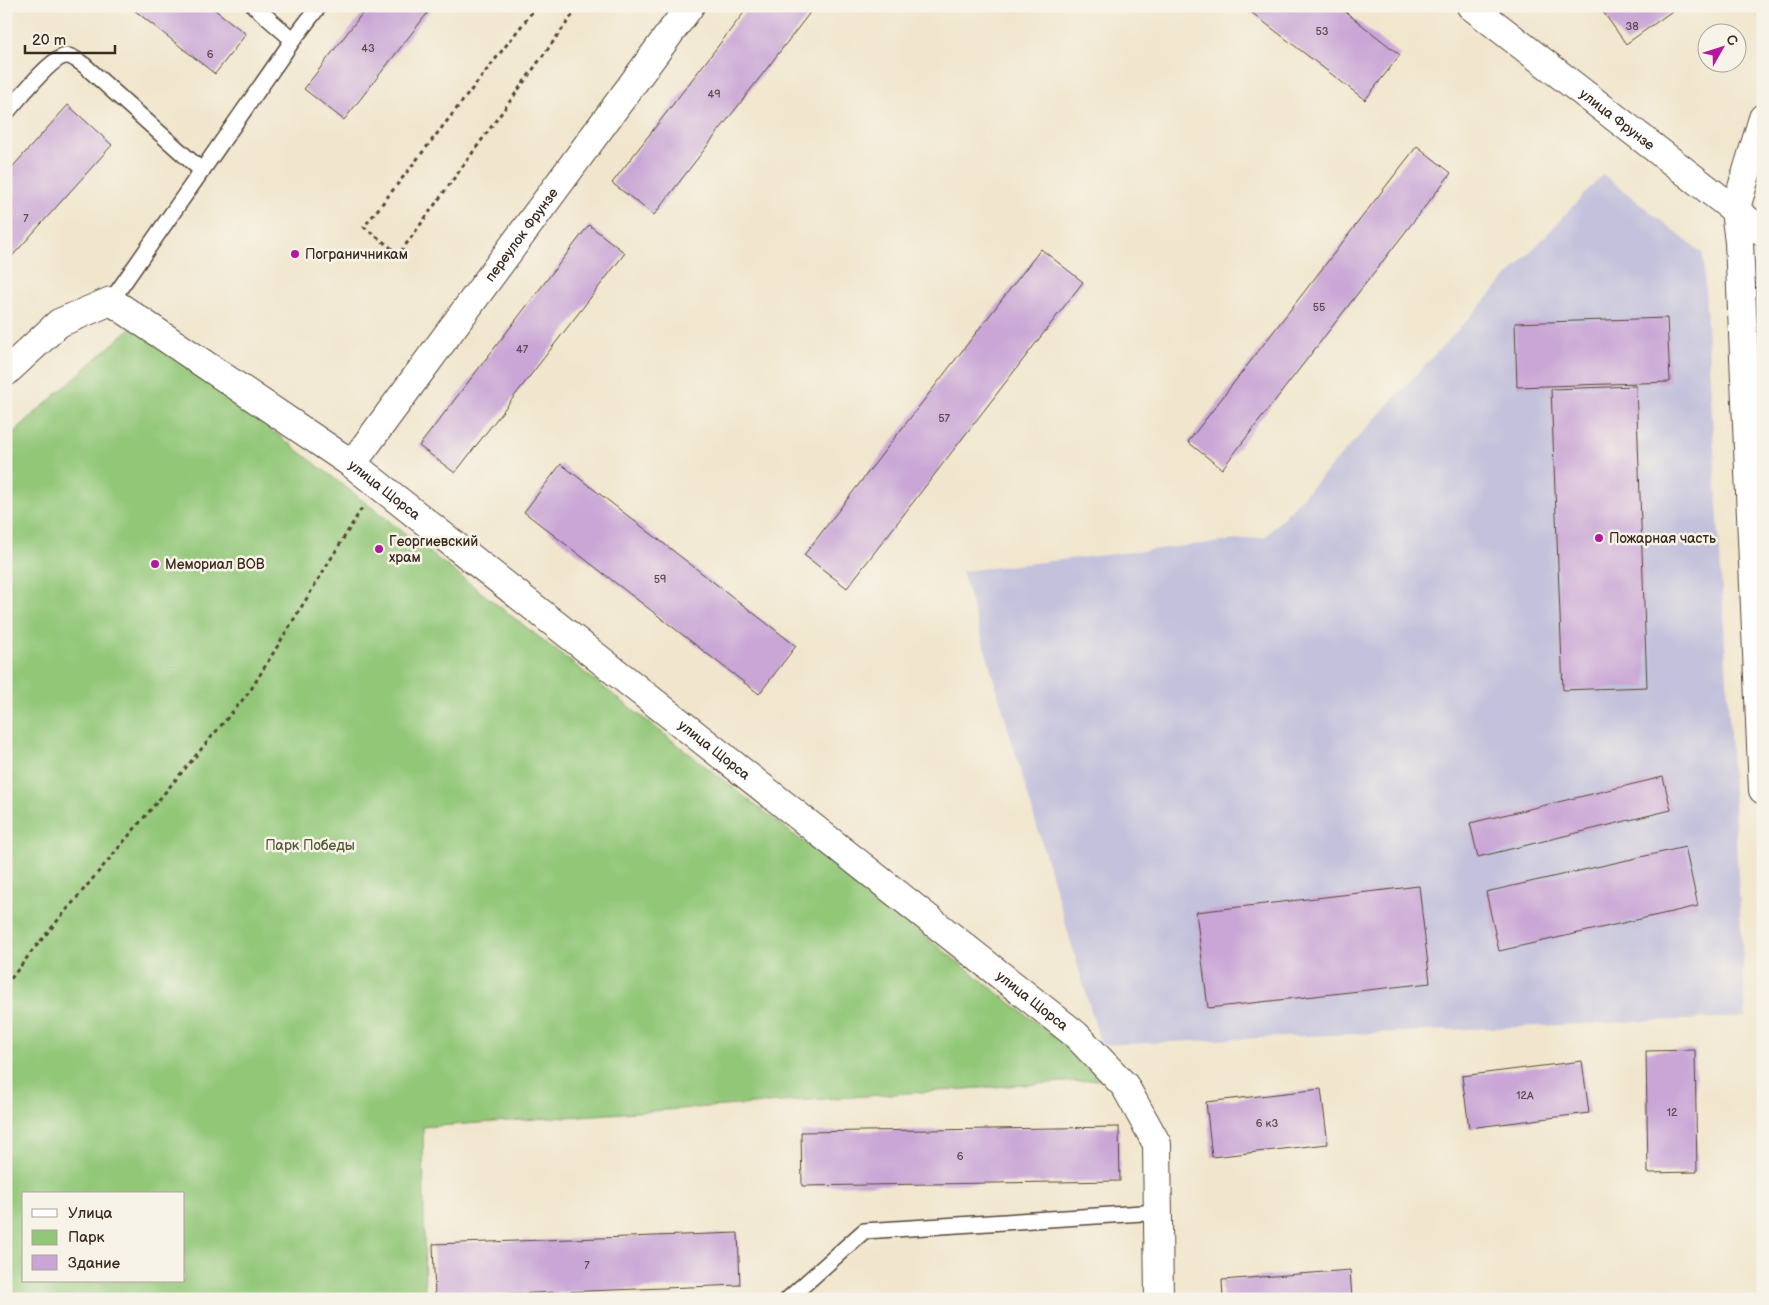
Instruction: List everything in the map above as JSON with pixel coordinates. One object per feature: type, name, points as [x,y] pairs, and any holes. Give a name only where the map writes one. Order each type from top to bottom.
[{"type":"street","name":"переулок Фрунзе","points":[[352,464],[690,6]]},
{"type":"street","name":"улица Фрунзе","points":[[1471,6],[1763,232]]},
{"type":"street","points":[[1763,118],[1735,211],[1740,252],[1763,790]]},
{"type":"street","name":"улица Щорса","points":[[111,301],[352,464],[1075,1034],[1125,1086],[1157,1144],[1159,1299]]},
{"type":"street","points":[[6,372],[59,323],[111,301]]},
{"type":"lane","points":[[254,6],[294,40]]},
{"type":"lane","points":[[111,301],[294,40],[320,6]]},
{"type":"lane","points":[[6,113],[58,57],[69,55],[84,65],[202,171]]},
{"type":"lane","points":[[788,1299],[864,1231],[1158,1212]]},
{"type":"path","points":[[537,6],[364,227],[399,254],[579,6]]},
{"type":"path","points":[[6,985],[33,950],[250,691],[377,484]]},
{"type":"shaded area","points":[[1603,174],[1703,254],[1746,1017],[1101,1045],[962,571],[1265,537]]},
{"type":"green space","name":"Парк Победы","points":[[135,324],[1109,1079],[423,1127],[425,1299],[6,1299],[6,439]]},
{"type":"building","points":[[129,6],[210,6],[246,34],[215,74]]},
{"type":"building","points":[[368,6],[433,6],[344,120],[304,89]]},
{"type":"building","points":[[749,6],[815,6],[654,215],[612,183]]},
{"type":"building","points":[[1243,6],[1338,6],[1400,55],[1365,100]]},
{"type":"building","points":[[1599,6],[1673,6],[1675,9],[1626,44]]},
{"type":"building","points":[[68,105],[112,145],[6,263],[6,174]]},
{"type":"building","points":[[1417,146],[1451,173],[1222,469],[1188,442]]},
{"type":"building","points":[[589,225],[625,253],[455,473],[419,446]]},
{"type":"building","points":[[1041,249],[1083,282],[847,588],[804,555]]},
{"type":"building","points":[[1667,318],[1670,382],[1517,387],[1515,323]]},
{"type":"building","name":"Пожарная часть","points":[[1636,386],[1647,687],[1563,690],[1551,389]]},
{"type":"building","points":[[561,464],[796,646],[759,694],[524,512]]},
{"type":"building","points":[[1663,777],[1671,810],[1478,857],[1470,823]]},
{"type":"building","points":[[1685,847],[1698,906],[1499,951],[1486,892]]},
{"type":"building","points":[[1419,886],[1430,983],[1208,1008],[1196,912]]},
{"type":"building","points":[[1695,1050],[1697,1172],[1648,1173],[1646,1051]]},
{"type":"building","points":[[1582,1061],[1589,1113],[1469,1128],[1462,1076]]},
{"type":"building","points":[[1321,1089],[1328,1144],[1212,1157],[1206,1102]]},
{"type":"building","points":[[1119,1127],[1120,1181],[802,1186],[801,1132]]},
{"type":"building","points":[[738,1233],[740,1285],[435,1297],[433,1244]]},
{"type":"building","points":[[1350,1270],[1352,1299],[1223,1299],[1222,1280]]},
{"type":"place","name":"Пограничникам","points":[[295,254]]},
{"type":"place","name":"Пожарная часть","points":[[1599,538]]},
{"type":"place","name":"Георгиевский храм","points":[[379,549]]},
{"type":"place","name":"Мемориал ВОВ","points":[[155,564]]}]
